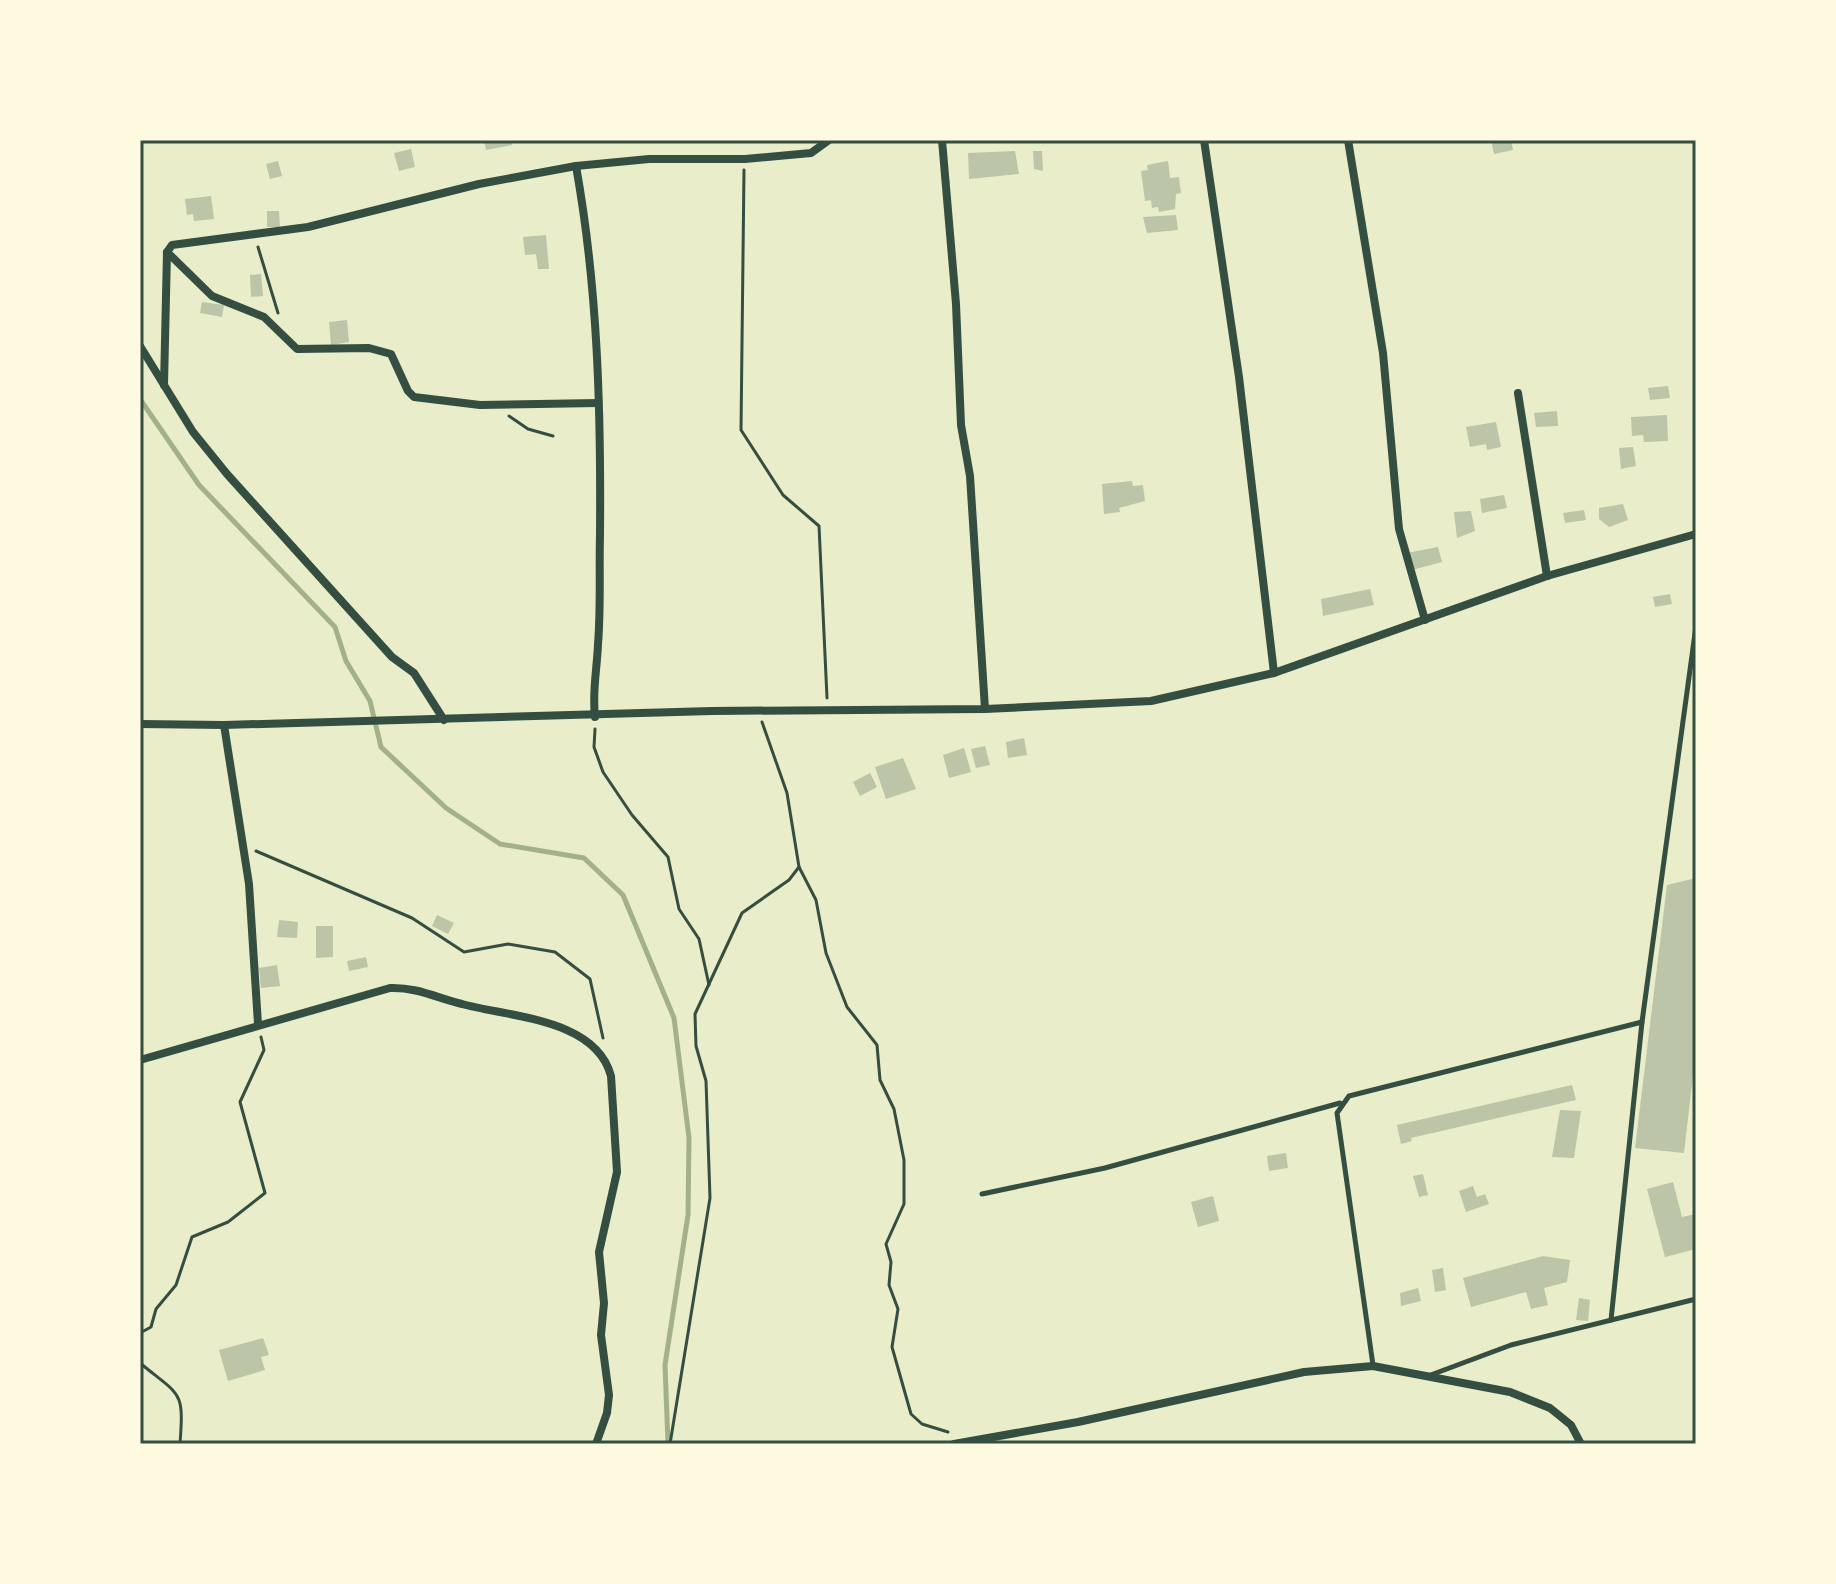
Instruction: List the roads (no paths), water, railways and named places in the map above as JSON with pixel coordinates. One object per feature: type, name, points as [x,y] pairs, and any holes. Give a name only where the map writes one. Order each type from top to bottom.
[{"type":"street","points":[[164,385],[167,252],[172,245],[180,242],[308,227],[479,184],[576,166],[649,159],[745,159],[811,153],[829,140]]},
{"type":"street","points":[[942,140],[956,304],[961,425],[970,476],[985,709]]},
{"type":"street","points":[[1204,140],[1239,377],[1274,673]]},
{"type":"street","points":[[1348,140],[1383,353],[1399,529],[1425,620]]},
{"type":"street","points":[[576,166],[594,278],[598,403],[598,645],[592,690],[595,717]]},
{"type":"street","points":[[167,252],[212,296],[264,317],[297,349],[379,350],[396,358],[408,391],[414,397],[488,404],[598,403]]},
{"type":"street","points":[[140,346],[193,432],[227,474],[392,657],[414,673],[444,720]]},
{"type":"street","points":[[1518,393],[1547,576]]},
{"type":"street","points":[[140,724],[595,717],[828,709],[985,709],[1151,701],[1274,673],[1547,576],[1696,534]]},
{"type":"street","points":[[224,725],[243,845],[258,1024]]},
{"type":"street","points":[[140,1060],[390,988],[422,990],[461,1004],[544,1020],[593,1048],[605,1061],[611,1076],[617,1172],[599,1252],[604,1303],[601,1335],[609,1395],[607,1413],[596,1444]]},
{"type":"street","points":[[954,1444],[1078,1422],[1304,1372],[1373,1366],[1510,1392],[1550,1408],[1571,1425],[1581,1444]]},
{"type":"lane","points":[[1611,1320],[1642,1022],[1696,626]]},
{"type":"lane","points":[[982,1194],[1119,1164],[1341,1102],[1349,1096],[1642,1022]]},
{"type":"lane","points":[[1341,1102],[1337,1113],[1373,1366]]},
{"type":"lane","points":[[1427,1376],[1511,1345],[1696,1299]]},
{"type":"waterway","points":[[140,399],[199,485],[335,627],[346,661],[370,701],[381,747],[446,808],[500,844],[584,858],[623,895],[674,1018],[689,1138],[688,1215],[665,1365],[668,1444]]}]
